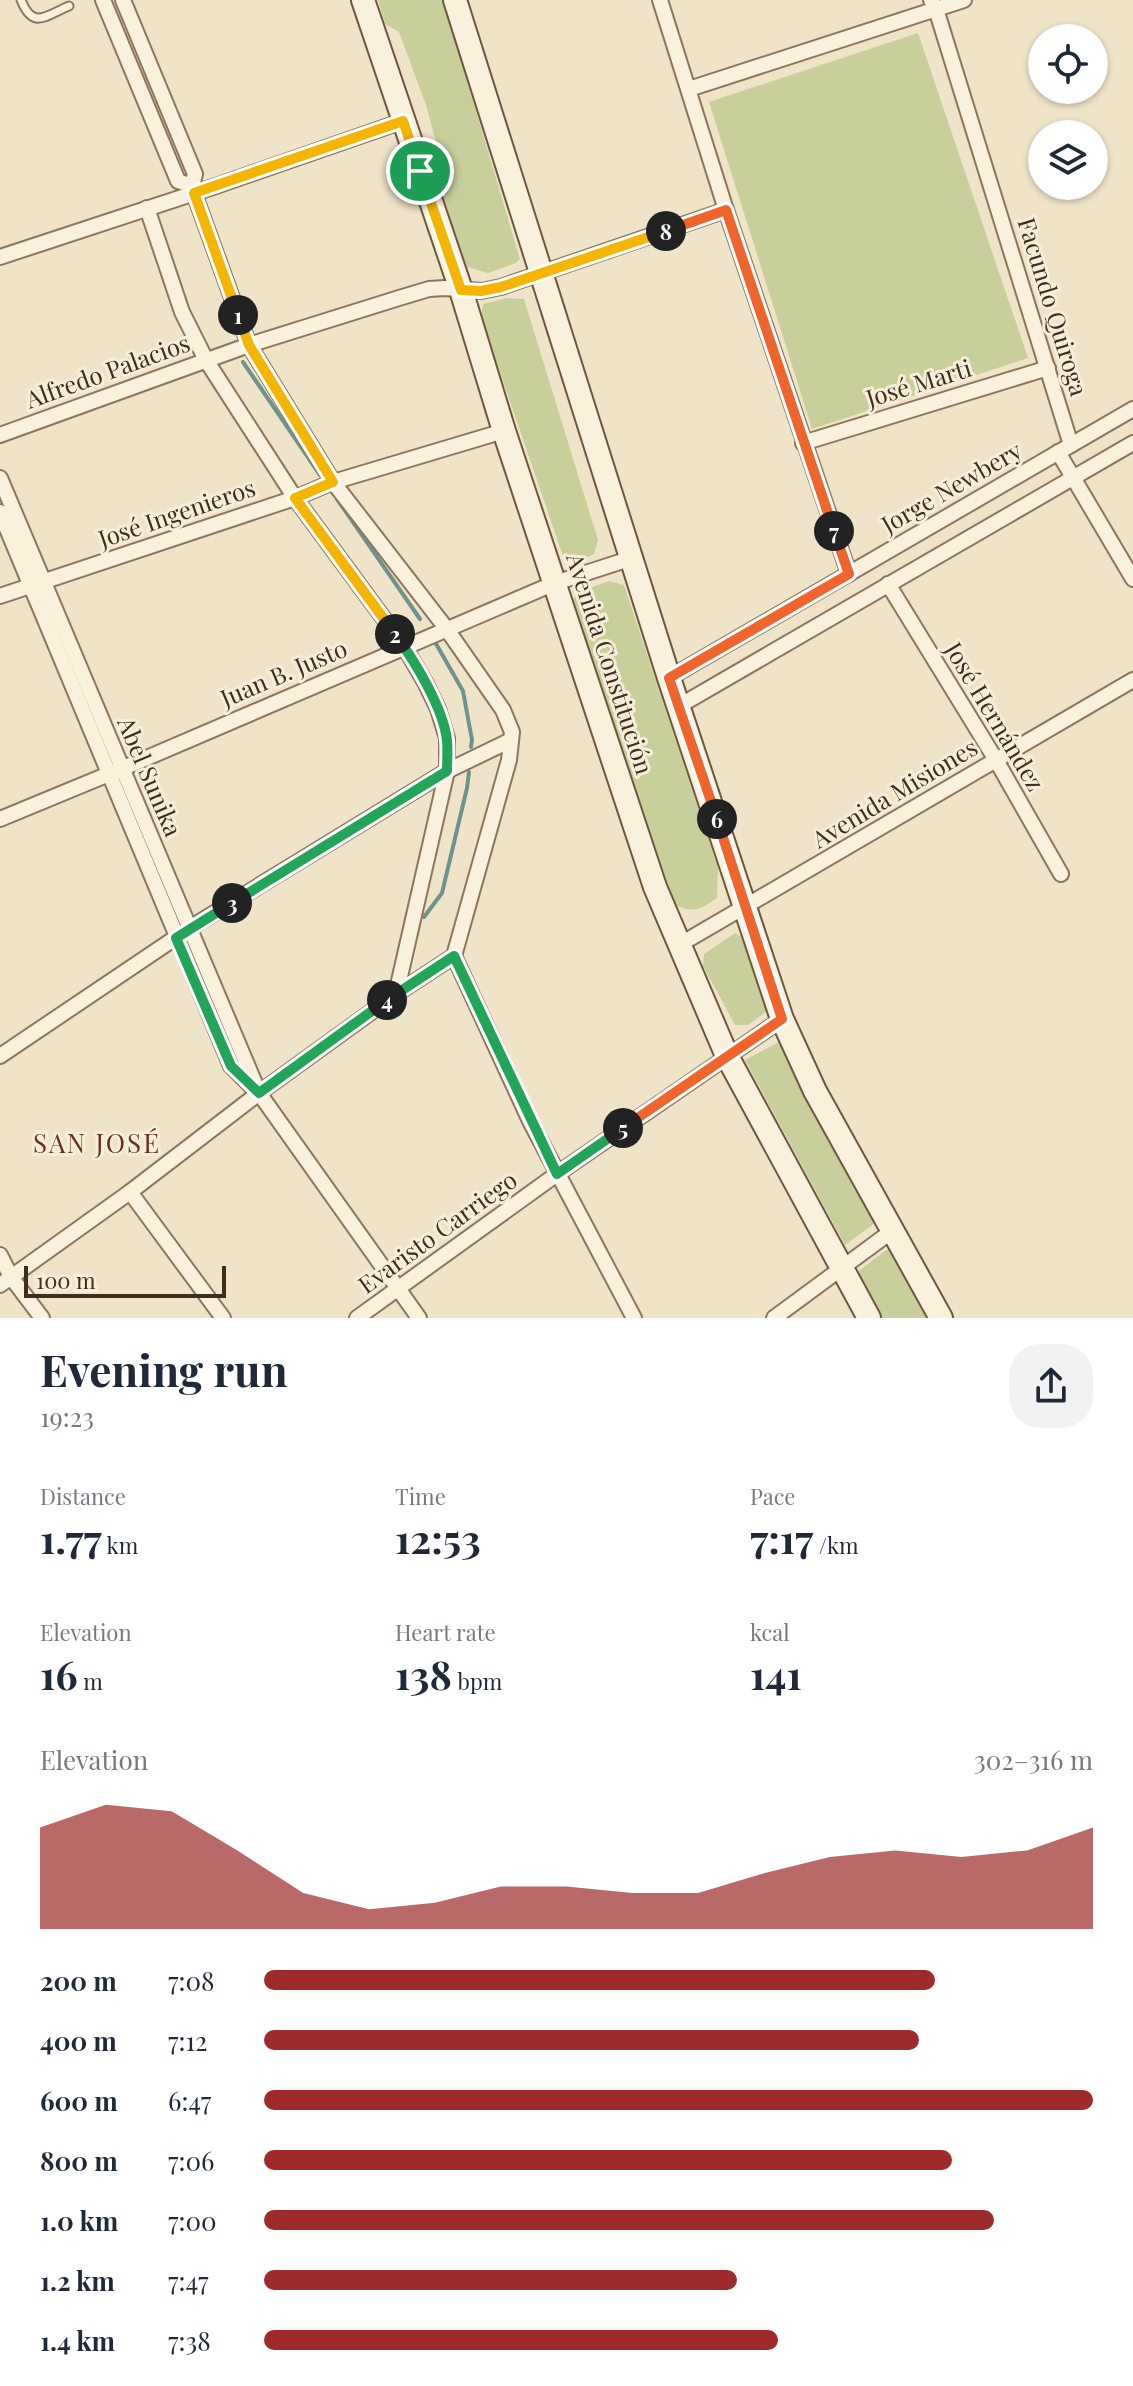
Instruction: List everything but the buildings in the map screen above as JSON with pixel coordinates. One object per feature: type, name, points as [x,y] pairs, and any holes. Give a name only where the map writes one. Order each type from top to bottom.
[{"type":"main road","name":"Avenida Constitución","points":[[363,0],[461,290],[504,431],[655,887],[727,1056],[869,1318]]},
{"type":"main road","points":[[455,0],[669,678],[782,1019],[815,1091],[941,1318]]},
{"type":"street","points":[[103,0],[178,181],[193,190]]},
{"type":"street","points":[[123,0],[195,174],[193,190],[249,345],[333,482],[446,628],[503,710],[512,732],[509,760],[454,956],[557,1174],[634,1318]]},
{"type":"street","points":[[660,0],[726,210],[849,574]]},
{"type":"street","points":[[689,89],[934,4],[964,0]]},
{"type":"street","name":"Facundo Quiroga","points":[[934,4],[1048,368],[1073,478],[1133,579]]},
{"type":"street","points":[[0,257],[403,121]]},
{"type":"street","points":[[147,208],[182,312],[206,360],[295,498],[404,646],[438,709],[447,738],[447,771],[396,994]]},
{"type":"street","name":"Alfredo Palacios","points":[[0,435],[249,345],[429,289],[481,291],[501,287],[726,210]]},
{"type":"street","name":"José Marti","points":[[803,443],[1048,368]]},
{"type":"street","name":"Jorge Newbery","points":[[669,678],[1133,409]]},
{"type":"street","name":"José Ingenieros","points":[[0,596],[295,498],[333,482],[504,431]]},
{"type":"street","points":[[679,706],[1133,443]]},
{"type":"street","name":"Abel Sunika","points":[[0,478],[176,938],[231,1066],[259,1093],[419,1318]]},
{"type":"street","name":"Abel Sunika","points":[[0,512],[38,584]]},
{"type":"street","name":"Juan B. Justo","points":[[0,819],[446,628],[555,583],[632,558]]},
{"type":"street","name":"José Hernández","points":[[888,584],[996,760],[1061,874]]},
{"type":"street","name":"Avenida Misiones","points":[[679,945],[1133,680]]},
{"type":"street","points":[[0,1056],[190,928],[447,771],[511,740]]},
{"type":"street","name":"Abel Sunika","points":[[115,772],[190,928],[259,1093]]},
{"type":"street","points":[[6,1281],[130,1192],[259,1093],[454,956]]},
{"type":"street","name":"Evaristo Carriego","points":[[357,1318],[557,1174],[782,1019]]},
{"type":"street","points":[[130,1192],[223,1318]]},
{"type":"street","points":[[774,1318],[892,1231]]},
{"type":"street","points":[[0,1255],[6,1281],[42,1318]]},
{"type":"lane","points":[[21,0],[27,15],[33,19],[69,6]]},
{"type":"green space","points":[[378,0],[443,0],[520,259],[516,263],[488,273],[467,267],[435,174],[442,163],[426,105],[399,32],[385,24]]},
{"type":"green space","points":[[918,33],[1028,358],[812,429],[709,102]]},
{"type":"green space","points":[[507,298],[524,299],[598,540],[594,554],[577,562],[563,556],[481,317],[483,304]]},
{"type":"green space","points":[[609,581],[624,585],[718,868],[717,898],[696,909],[673,904],[572,602],[578,592]]},
{"type":"green space","points":[[735,933],[745,939],[766,1003],[766,1012],[748,1025],[735,1025],[703,966],[704,954]]},
{"type":"green space","points":[[783,1040],[878,1221],[845,1245],[745,1060]]},
{"type":"green space","points":[[892,1246],[931,1318],[881,1318],[857,1272]]},
{"type":"waterway","points":[[243,362],[320,475]]},
{"type":"waterway","points":[[337,499],[420,619]]},
{"type":"waterway","points":[[435,642],[463,691],[471,747]]},
{"type":"waterway","points":[[424,917],[442,893],[469,772]]},
{"type":"district","name":"SAN JOSÉ","points":[[97,1144]]},
{"type":"route","points":[[403,121],[420,171],[461,290],[481,291],[501,287],[726,210],[849,574],[669,678],[782,1019],[557,1174],[454,956],[259,1093],[231,1066],[176,938],[447,771],[447,738],[426,684],[404,646],[295,498],[333,482],[249,345],[194,193],[403,121]]}]
